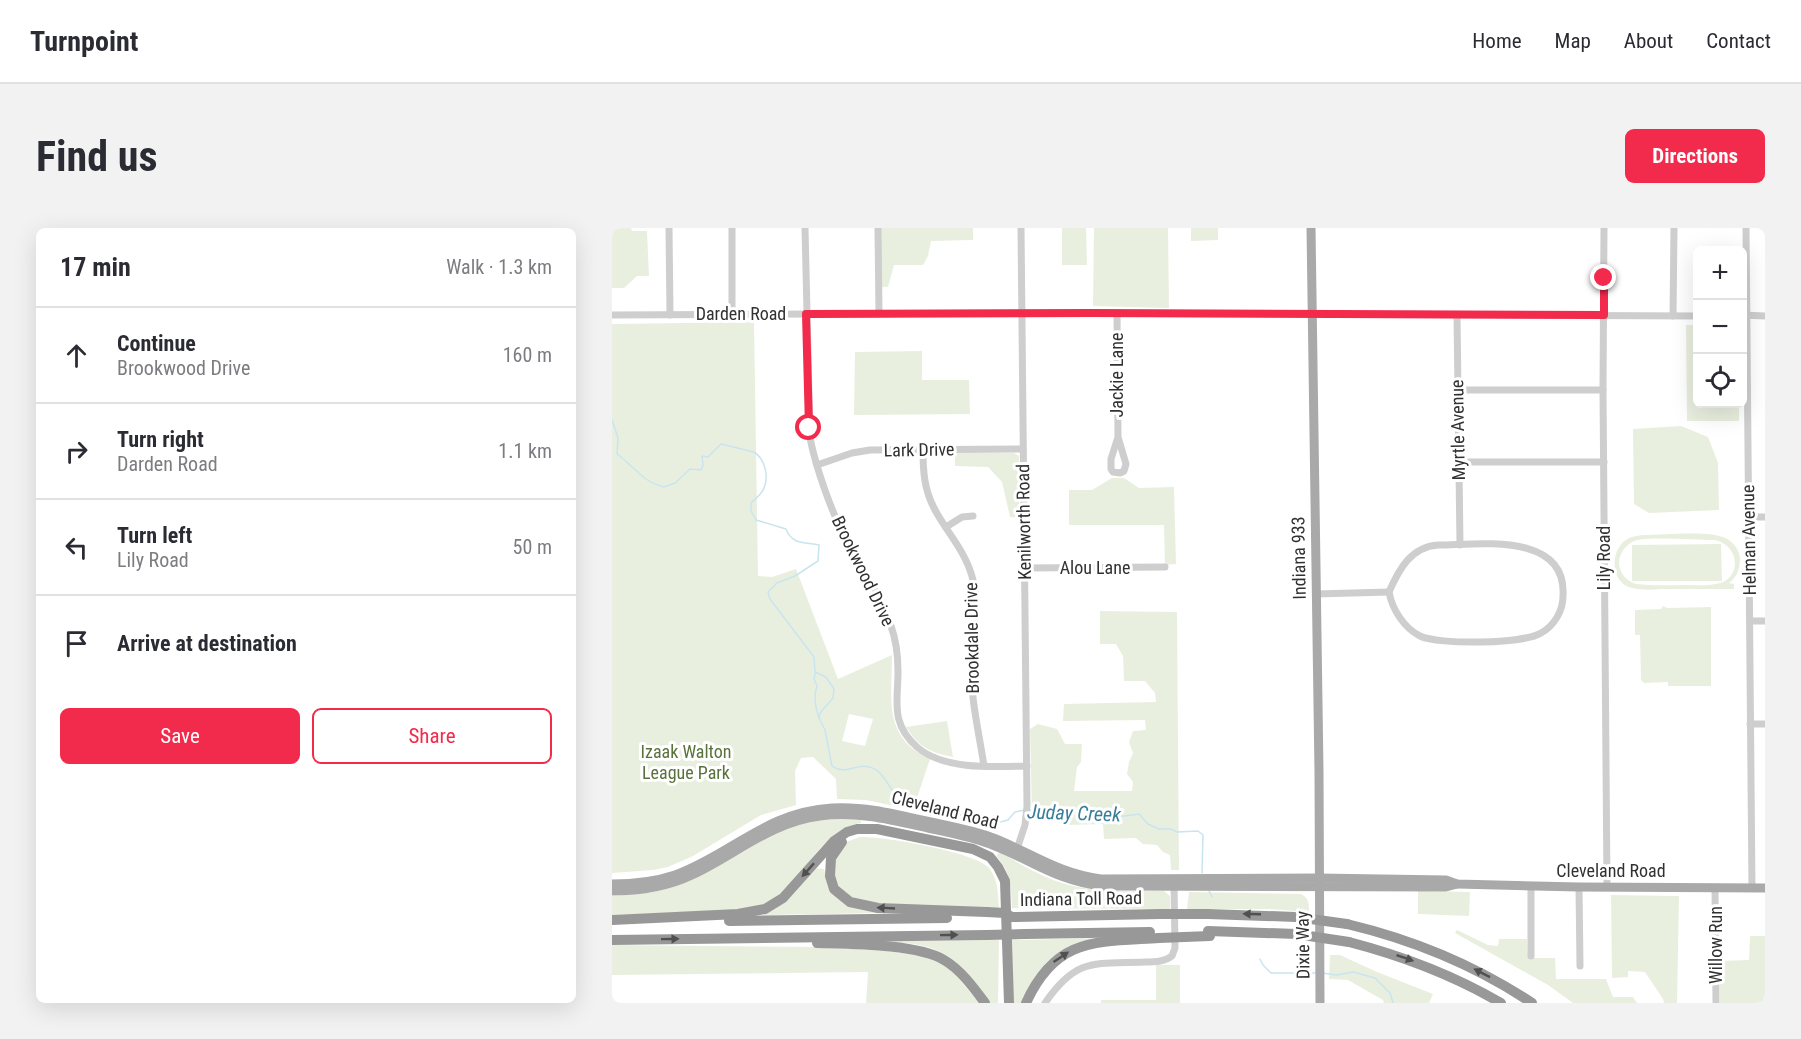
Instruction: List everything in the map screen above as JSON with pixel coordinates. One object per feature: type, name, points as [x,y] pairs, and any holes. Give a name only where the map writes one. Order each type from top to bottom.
[{"type":"highway","points":[[612,921],[738,914],[765,909],[783,898],[834,841],[847,832],[865,828],[917,837],[983,853],[994,861],[1002,873],[1007,904],[1009,1003]]},
{"type":"highway","points":[[987,915],[858,905],[843,898],[834,889],[829,870],[831,858],[840,844],[866,834],[947,848],[985,860],[992,867],[1000,885],[1004,1003]]},
{"type":"highway","name":"Indiana Toll Road","points":[[987,915],[1005,913],[1012,917],[1024,917],[1208,914],[1296,917],[1347,924],[1400,939],[1441,954],[1492,978],[1532,1003]]},
{"type":"highway","points":[[612,921],[987,915]]},
{"type":"highway","name":"Indiana Toll Road","points":[[612,940],[1024,934],[1159,935],[1258,931],[1349,942],[1426,965],[1501,1003]]},
{"type":"highway","points":[[1026,1003],[1038,979],[1047,968],[1073,949],[1104,941],[1159,935]]},
{"type":"highway","points":[[718,938],[924,951],[954,966],[986,1003]]},
{"type":"main road","name":"Indiana 933","points":[[1311,228],[1318,883]]},
{"type":"main road","name":"Cleveland Road","points":[[612,884],[639,884],[674,875],[689,869],[768,824],[799,813],[831,808],[864,808],[944,824],[987,836],[1055,868],[1086,878],[1174,883],[1446,880],[1457,884],[1531,886],[1765,888]]},
{"type":"main road","name":"Cleveland Road","points":[[612,891],[640,890],[675,881],[692,875],[758,837],[786,824],[817,816],[848,814],[893,820],[978,840],[1005,850],[1052,874],[1084,884],[1116,887],[1174,883]]},
{"type":"main road","name":"Dixie Way","points":[[1318,883],[1320,1003]]},
{"type":"street","points":[[669,228],[670,315]]},
{"type":"street","points":[[732,228],[732,315]]},
{"type":"street","name":"Brookwood Drive","points":[[805,228],[809,428],[817,465],[845,538],[879,595],[891,625],[898,671],[896,708],[901,727],[912,742],[925,753],[950,762],[984,766],[1027,766]]},
{"type":"street","points":[[878,228],[879,314]]},
{"type":"street","name":"Kenilworth Road","points":[[1017,849],[1027,817],[1021,228]]},
{"type":"street","name":"Lily Road","points":[[1604,228],[1607,887]]},
{"type":"street","points":[[1673,316],[1674,228]]},
{"type":"street","name":"Helman Avenue","points":[[1745,300],[1746,228]]},
{"type":"street","name":"Darden Road","points":[[612,315],[1117,313],[1693,316]]},
{"type":"street","name":"Jackie Lane","points":[[1117,313],[1118,437]]},
{"type":"street","name":"Myrtle Avenue","points":[[1457,315],[1460,545]]},
{"type":"street","points":[[1747,315],[1765,316]]},
{"type":"street","name":"Helman Avenue","points":[[1746,354],[1752,888]]},
{"type":"street","points":[[1457,390],[1603,390]]},
{"type":"street","name":"Lark Drive","points":[[817,465],[860,452],[1023,449]]},
{"type":"street","name":"Brookdale Drive","points":[[922,450],[926,488],[934,509],[966,559],[974,582],[972,687],[984,766]]},
{"type":"street","points":[[1458,462],[1604,462]]},
{"type":"street","points":[[946,527],[962,517],[973,516]]},
{"type":"street","points":[[1748,517],[1765,517]]},
{"type":"street","points":[[1460,545],[1517,545],[1534,549],[1545,556],[1555,567],[1563,588],[1561,608],[1550,626],[1539,634],[1517,641],[1445,641],[1421,636],[1407,627],[1400,618],[1389,592],[1408,558],[1428,546],[1460,545]]},
{"type":"street","name":"Alou Lane","points":[[1024,568],[1165,567]]},
{"type":"street","points":[[1316,594],[1389,592]]},
{"type":"street","points":[[1750,621],[1765,621]]},
{"type":"street","points":[[1750,724],[1765,724]]},
{"type":"street","points":[[1045,1003],[1062,980],[1083,967],[1101,963],[1168,959],[1175,948],[1174,883]]},
{"type":"street","points":[[1531,886],[1531,956]]},
{"type":"street","points":[[1579,887],[1580,966]]},
{"type":"street","name":"Willow Run","points":[[1715,888],[1716,1003]]},
{"type":"green space","points":[[612,228],[647,231],[649,276],[637,276],[624,288],[612,288]]},
{"type":"green space","points":[[881,228],[973,228],[973,240],[931,241],[928,256],[923,265],[894,265],[888,287],[881,287]]},
{"type":"green space","points":[[1062,228],[1086,228],[1087,265],[1062,265]]},
{"type":"green space","points":[[1094,228],[1168,228],[1169,308],[1093,306]]},
{"type":"green space","points":[[1191,228],[1218,228],[1218,240],[1191,241]]},
{"type":"green space","name":"Izaak Walton League Park","points":[[754,322],[758,576],[772,577],[796,569],[838,679],[892,655],[891,701],[897,728],[904,740],[930,759],[913,810],[866,800],[837,799],[836,779],[813,757],[801,758],[795,771],[796,805],[761,815],[693,856],[668,867],[612,873],[612,324]],"holes":[[[849,714],[873,719],[865,746],[842,741]]]},
{"type":"green space","points":[[1686,325],[1693,325],[1693,408],[1739,408],[1739,421],[1687,421]]},
{"type":"green space","points":[[922,351],[922,380],[969,380],[970,414],[854,415],[855,352]]},
{"type":"green space","points":[[1681,426],[1708,437],[1718,463],[1719,510],[1649,513],[1634,504],[1633,429]]},
{"type":"green space","points":[[955,452],[1014,453],[1019,456],[1019,518],[1010,517],[1002,482],[988,467],[955,466]]},
{"type":"green space","points":[[1112,478],[1124,478],[1139,488],[1174,487],[1176,564],[1165,565],[1164,525],[1069,525],[1069,490],[1092,490]]},
{"type":"green space","points":[[1702,534],[1727,539],[1736,547],[1740,558],[1738,572],[1729,583],[1734,584],[1734,589],[1646,590],[1625,585],[1616,574],[1617,552],[1628,539],[1641,535]],"holes":[[[1673,539],[1714,540],[1723,543],[1733,555],[1734,569],[1731,576],[1716,584],[1636,584],[1624,577],[1619,564],[1621,553],[1634,541]]]},
{"type":"green space","points":[[1721,544],[1722,581],[1632,581],[1632,545]]},
{"type":"green space","points":[[1663,606],[1667,608],[1711,607],[1711,686],[1668,686],[1668,682],[1644,683],[1641,680],[1640,635],[1635,635],[1635,610],[1661,609]]},
{"type":"green space","points":[[1100,611],[1177,612],[1179,870],[1171,870],[1170,855],[1163,852],[1157,845],[1143,844],[1136,838],[1104,839],[1103,824],[1067,825],[1032,813],[1030,729],[1038,724],[1057,729],[1065,744],[1082,744],[1081,762],[1077,767],[1074,791],[1132,791],[1133,782],[1127,774],[1133,753],[1129,742],[1133,731],[1146,730],[1145,720],[1063,721],[1064,704],[1156,702],[1155,693],[1145,681],[1124,681],[1123,656],[1116,644],[1100,644]]},
{"type":"green space","points":[[947,721],[953,757],[926,748],[906,727]]},
{"type":"green space","points":[[828,818],[861,819],[861,823],[847,827],[825,843],[788,887],[766,903],[743,910],[612,915],[612,896],[644,893],[676,886],[700,876],[774,833],[796,825]]},
{"type":"green space","points":[[860,837],[928,846],[981,862],[989,868],[994,877],[999,908],[861,902],[842,892],[834,879],[834,859],[846,842]]},
{"type":"green space","points":[[1000,852],[1046,877],[1074,886],[1113,891],[1164,891],[1170,896],[1170,909],[1012,908],[1007,874],[996,856]]},
{"type":"green space","points":[[814,868],[824,869],[828,887],[886,913],[765,915]]},
{"type":"green space","points":[[1418,891],[1470,892],[1469,916],[1418,914]]},
{"type":"green space","points":[[1189,892],[1301,894],[1307,899],[1309,912],[1270,909],[1187,909]]},
{"type":"green space","points":[[1611,895],[1679,896],[1677,1003],[1664,1003],[1645,972],[1628,971],[1628,977],[1612,978]]},
{"type":"green space","points":[[1457,930],[1488,945],[1498,946],[1499,939],[1527,939],[1528,958],[1555,958],[1556,979],[1606,979],[1613,997],[1633,997],[1637,1003],[1573,1003],[1548,985],[1455,933]]},
{"type":"green space","points":[[1750,936],[1765,936],[1765,1003],[1720,1003],[1719,961],[1749,960]]},
{"type":"green space","points":[[1102,938],[1073,946],[1052,958],[1035,976],[1021,1003],[1012,1003],[1012,940]]},
{"type":"green space","points":[[999,940],[998,1003],[990,1003],[960,968],[941,952],[912,944],[872,941]]},
{"type":"green space","points":[[612,945],[817,947],[928,956],[950,968],[979,1003],[866,1003],[868,972],[612,975]]},
{"type":"green space","points":[[1330,955],[1340,955],[1433,994],[1429,1003],[1384,1003],[1383,1000],[1348,980],[1329,979]]},
{"type":"green space","points":[[1156,965],[1180,965],[1180,1003],[1101,1003],[1101,1000],[1156,1000]]},
{"type":"waterway","name":"Juday Creek","points":[[612,420],[618,438],[617,454],[644,478],[664,487],[675,483],[690,469],[701,470],[702,456],[708,457],[721,444],[754,452],[763,463],[766,478],[763,490],[751,503],[751,511],[756,520],[786,529],[795,540],[819,545],[818,561],[795,576],[777,583],[768,592],[770,599],[814,657],[815,672],[826,677],[834,689],[833,698],[820,713],[819,718],[825,730],[832,766],[842,770],[864,766],[874,769],[882,775],[898,797],[951,817],[977,814],[983,822],[993,824],[1008,820],[1015,812],[1025,810]]},
{"type":"waterway","name":"Juday Creek","points":[[815,674],[814,679],[817,686],[815,702],[819,718]]},
{"type":"waterway","name":"Juday Creek","points":[[1030,810],[1075,810],[1092,816],[1139,814],[1148,824],[1159,829],[1171,829],[1177,832],[1198,831],[1203,835],[1202,873]]},
{"type":"waterway","name":"Juday Creek","points":[[1209,891],[1212,897]]},
{"type":"waterway","name":"Juday Creek","points":[[1260,959],[1271,973],[1315,973]]},
{"type":"waterway","name":"Juday Creek","points":[[1322,973],[1337,975],[1353,972],[1375,978],[1390,993],[1393,1003]]},
{"type":"route","points":[[809,428],[806,314],[1604,315],[1604,278]]}]
